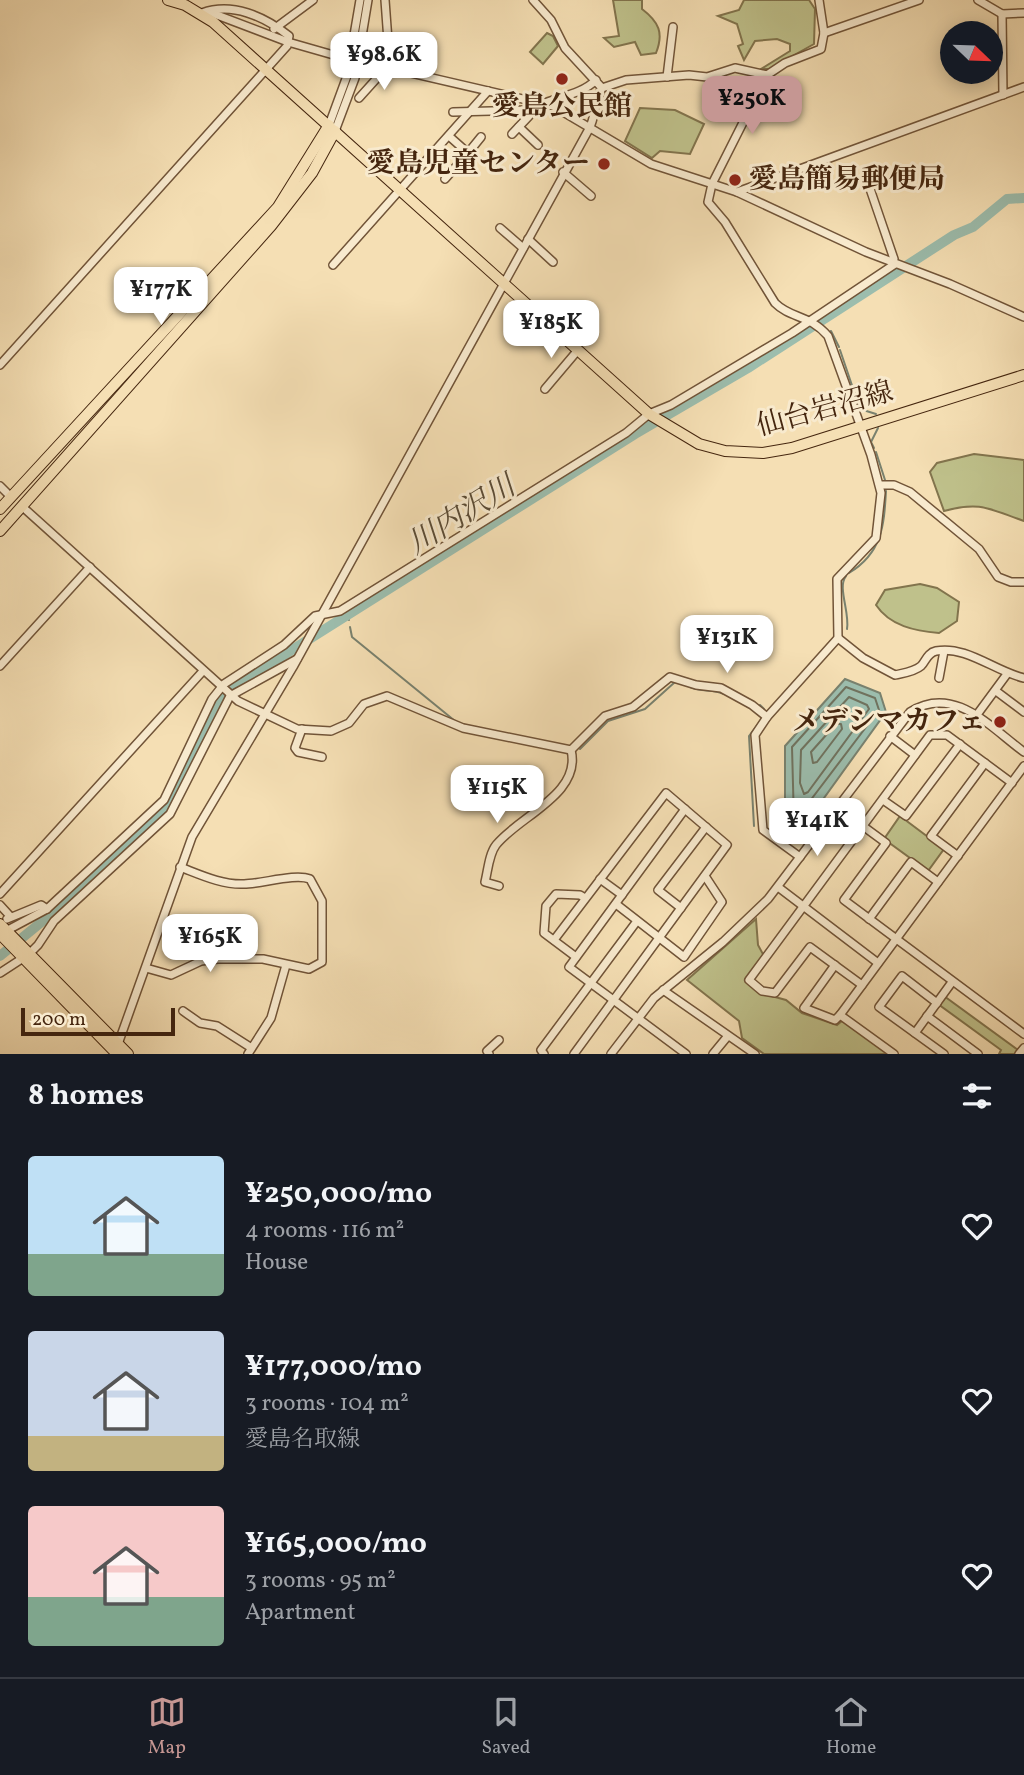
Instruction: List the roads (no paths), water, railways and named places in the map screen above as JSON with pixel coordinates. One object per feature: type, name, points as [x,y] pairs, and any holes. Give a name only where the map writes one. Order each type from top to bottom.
[{"type":"main road","name":"仙台岩沼線","points":[[168,0],[205,12],[651,416],[699,444],[750,453],[792,449],[1024,375]]},
{"type":"main road","points":[[0,509],[278,207],[332,128]]},
{"type":"main road","points":[[0,531],[271,226],[312,173],[332,128]]},
{"type":"main road","points":[[5,928],[24,954],[116,1051],[128,1054]]},
{"type":"street","points":[[271,36],[276,26],[313,0]]},
{"type":"street","points":[[355,60],[360,0]]},
{"type":"street","points":[[332,128],[355,60],[368,0]]},
{"type":"street","points":[[359,98],[389,68],[385,0]]},
{"type":"street","points":[[533,0],[551,20],[566,50],[602,88]]},
{"type":"street","points":[[800,857],[763,830],[755,735],[767,717],[838,638],[837,579],[876,538],[880,485],[835,349],[820,327],[775,303],[725,222],[709,205],[712,184],[767,75],[785,63],[821,49],[824,33],[820,0]]},
{"type":"street","points":[[824,33],[919,0]]},
{"type":"street","points":[[980,0],[1002,14],[1024,13]]},
{"type":"street","points":[[0,365],[268,69],[288,42],[289,36],[254,13],[218,8],[205,12]]},
{"type":"street","points":[[205,12],[288,42],[355,60],[541,102],[651,164],[737,192],[910,271],[950,284],[1024,317]]},
{"type":"street","points":[[1002,14],[1003,95]]},
{"type":"street","points":[[667,77],[673,27]]},
{"type":"street","points":[[116,1051],[192,837],[320,619],[563,172],[594,120],[594,101],[602,88],[626,80],[707,77],[735,68],[767,75]]},
{"type":"street","points":[[512,134],[530,110],[541,102],[586,88],[596,80]]},
{"type":"street","points":[[737,192],[1024,87]]},
{"type":"street","points":[[333,265],[450,137],[488,91]]},
{"type":"street","points":[[453,112],[530,110]]},
{"type":"street","points":[[519,127],[538,145]]},
{"type":"street","points":[[450,137],[468,153]]},
{"type":"street","points":[[445,179],[481,137]]},
{"type":"street","points":[[563,172],[592,197]]},
{"type":"street","points":[[867,180],[895,264]]},
{"type":"street","points":[[500,228],[523,248]]},
{"type":"street","points":[[528,239],[553,262]]},
{"type":"street","points":[[320,619],[340,611],[651,416],[812,321],[895,264]]},
{"type":"street","points":[[545,389],[578,350]]},
{"type":"street","points":[[880,485],[894,485],[910,492],[938,518],[972,542],[998,577],[1011,582],[1024,582]]},
{"type":"street","points":[[0,486],[8,494]]},
{"type":"street","points":[[26,510],[226,692],[266,714],[302,729],[342,728],[364,704],[387,696],[455,726],[571,750]]},
{"type":"street","points":[[0,666],[90,567]]},
{"type":"street","points":[[0,973],[38,945],[54,921],[170,814],[226,692],[315,616],[320,619]]},
{"type":"street","points":[[838,638],[863,658],[895,675],[913,671],[930,654],[944,651],[972,656],[1007,674],[1024,678]]},
{"type":"street","points":[[939,678],[944,651]]},
{"type":"street","points":[[5,928],[47,909],[164,800],[212,699],[300,654]]},
{"type":"street","points":[[0,894],[203,671]]},
{"type":"street","points":[[976,716],[1007,674]]},
{"type":"street","points":[[571,750],[605,716],[633,707],[670,677],[696,685],[721,688],[752,705],[767,717]]},
{"type":"street","points":[[996,691],[1024,712]]},
{"type":"street","points":[[611,1054],[663,990],[723,942],[778,887],[910,712],[935,701],[955,704],[976,716],[1024,752]]},
{"type":"street","points":[[302,729],[295,748],[298,752],[322,758]]},
{"type":"street","points":[[862,985],[810,947],[775,993],[762,991],[749,980],[934,733],[947,735],[1012,783]]},
{"type":"street","points":[[890,736],[915,755]]},
{"type":"street","points":[[883,800],[906,816],[960,744]]},
{"type":"street","points":[[499,886],[485,882],[495,846],[565,784],[573,765],[571,750]]},
{"type":"street","points":[[958,856],[931,836],[985,763]]},
{"type":"street","points":[[835,965],[804,1008],[835,1020],[1024,766]]},
{"type":"street","points":[[554,940],[662,795],[667,793],[727,845],[574,1054]]},
{"type":"street","points":[[837,807],[886,843],[844,901],[1024,1034]]},
{"type":"street","points":[[685,809],[569,967],[686,1054]]},
{"type":"street","points":[[681,908],[658,890],[706,827]]},
{"type":"street","points":[[869,919],[911,862],[938,882]]},
{"type":"street","points":[[146,968],[171,975],[201,961],[218,959],[264,959],[309,969],[322,962],[323,909],[313,881],[301,876],[281,881],[229,883],[180,867]]},
{"type":"street","points":[[616,904],[684,957],[722,902],[705,876]]},
{"type":"street","points":[[600,879],[622,895]]},
{"type":"street","points":[[778,887],[878,963]]},
{"type":"street","points":[[576,957],[544,933],[546,906],[556,894],[580,895],[585,898]]},
{"type":"street","points":[[0,905],[5,928]]},
{"type":"street","points":[[5,928],[41,905],[47,909]]},
{"type":"street","points":[[544,1054],[541,1050],[637,920]]},
{"type":"street","points":[[183,1011],[200,1023],[217,1026],[249,1051],[271,1018],[286,964]]},
{"type":"street","points":[[937,1003],[902,976],[879,1007],[944,1054]]},
{"type":"street","points":[[915,1032],[952,982]]},
{"type":"street","points":[[663,990],[755,1054]]},
{"type":"street","points":[[840,1015],[894,1054]]},
{"type":"street","points":[[927,1016],[978,1054]]},
{"type":"street","points":[[713,1054],[727,1037]]},
{"type":"street","points":[[489,1054],[487,1051],[499,1040]]},
{"type":"street","points":[[1019,1054],[1024,1048]]},
{"type":"water","points":[[845,679],[880,693],[886,712],[798,834],[785,824],[785,746]]},
{"type":"waterway","name":"川内沢川","points":[[0,956],[55,911],[166,809],[222,694],[635,434],[748,368],[954,235],[973,227],[1007,199],[1024,198]]},
{"type":"waterway","points":[[831,331],[839,347]]},
{"type":"waterway","points":[[840,350],[860,409],[876,414]]},
{"type":"waterway","points":[[874,448],[871,442],[878,428]]},
{"type":"waterway","points":[[876,452],[885,480]]},
{"type":"waterway","points":[[849,573],[860,565],[875,547],[882,527],[886,491]]},
{"type":"waterway","points":[[846,576],[843,593],[847,629]]},
{"type":"waterway","name":"川内沢川","points":[[346,615],[349,620]]},
{"type":"waterway","points":[[350,627],[352,637],[455,721]]},
{"type":"waterway","points":[[580,749],[608,721],[645,709],[675,682]]},
{"type":"waterway","points":[[690,687],[724,694]]},
{"type":"waterway","points":[[760,705],[764,709]]},
{"type":"waterway","points":[[754,826],[749,736],[761,720]]},
{"type":"place","name":"愛島公民館","points":[[562,79]]},
{"type":"place","name":"愛島児童センター","points":[[604,164]]},
{"type":"place","name":"愛島簡易郵便局","points":[[735,180]]},
{"type":"place","name":"メデシマカフェ","points":[[1000,722]]}]
